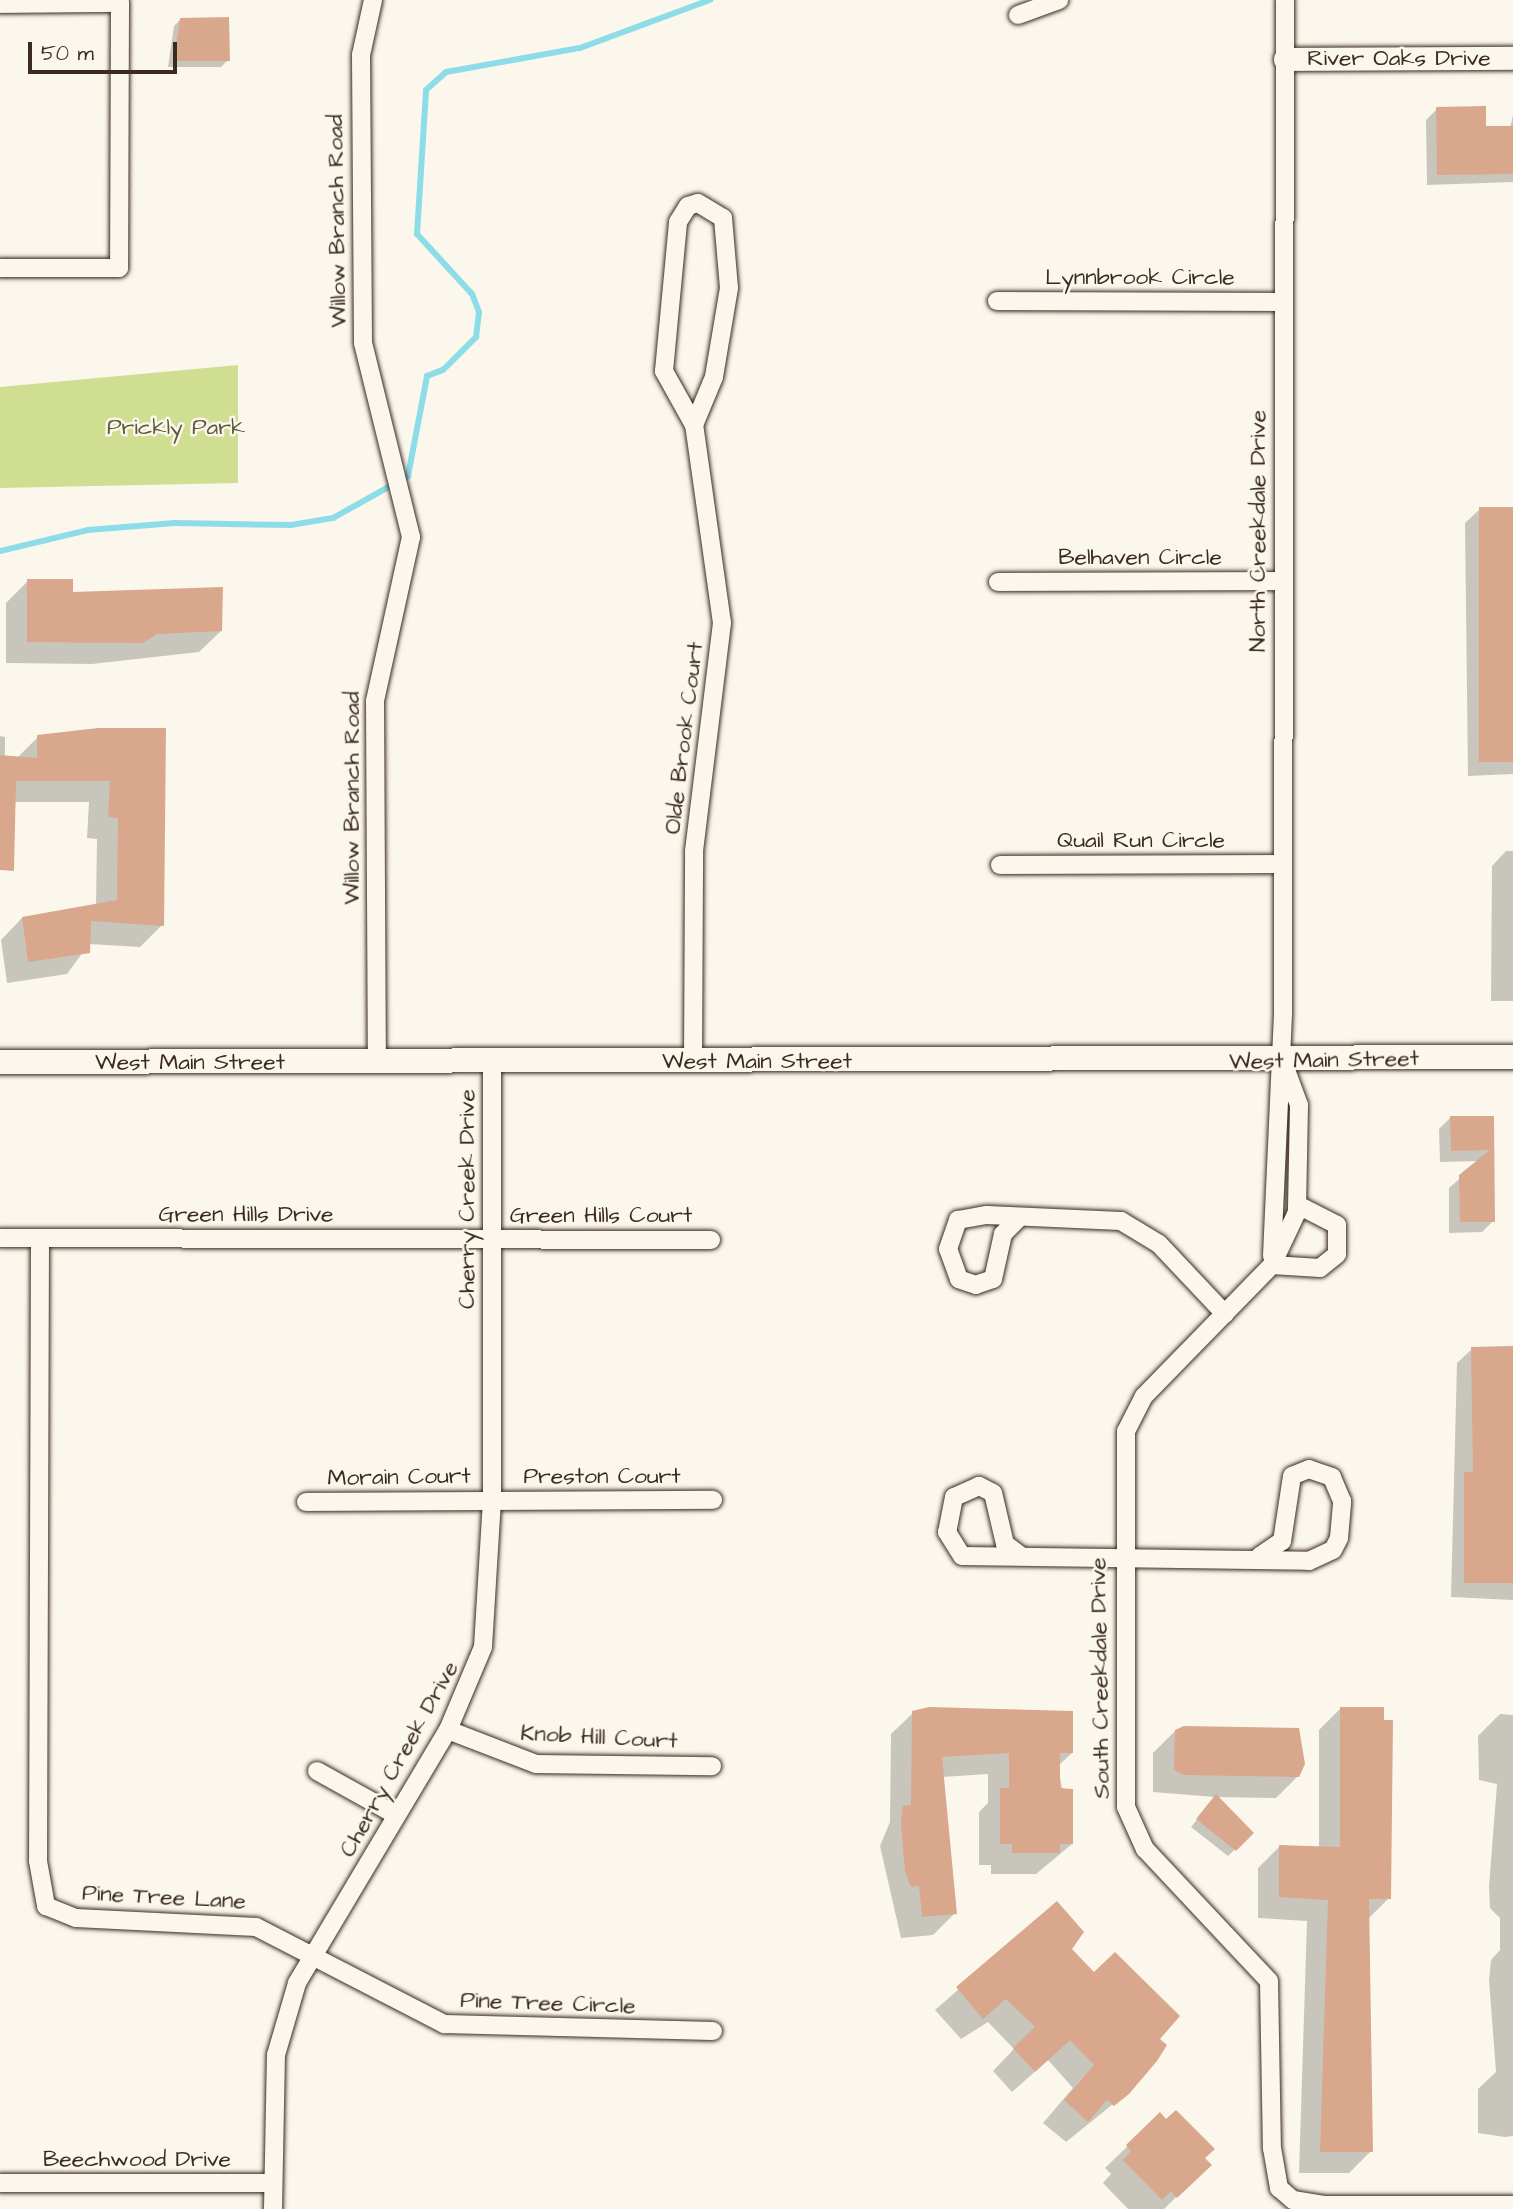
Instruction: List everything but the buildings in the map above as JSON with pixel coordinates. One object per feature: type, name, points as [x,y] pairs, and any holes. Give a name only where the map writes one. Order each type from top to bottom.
[{"type":"main road","name":"West Main Street","points":[[0,1062],[1283,1062],[1513,1057]]},
{"type":"street","name":"Willow Branch Road","points":[[373,0],[361,55],[362,312],[384,428],[408,511],[410,554],[375,701],[377,1062]]},
{"type":"street","points":[[1018,15],[1059,0]]},
{"type":"street","name":"North Creekdale Drive","points":[[1283,1062],[1285,0]]},
{"type":"street","points":[[0,4],[120,3],[119,268],[0,268]]},
{"type":"street","name":"River Oaks Drive","points":[[1284,59],[1513,58]]},
{"type":"street","name":"Olde Brook Court","points":[[693,1060],[694,851],[722,623],[694,425],[664,371],[678,222],[688,206],[698,203],[723,218],[729,288],[714,377],[694,425]]},
{"type":"street","name":"Lynnbrook Circle","points":[[997,301],[1283,302]]},
{"type":"street","name":"Belhaven Circle","points":[[998,582],[1283,581]]},
{"type":"street","name":"Quail Run Circle","points":[[1000,865],[1282,864]]},
{"type":"street","name":"Cherry Creek Drive","points":[[273,2209],[276,2055],[297,1983],[317,1954],[448,1730],[483,1647],[492,1500],[492,1060]]},
{"type":"street","points":[[1283,1062],[1275,1107],[1272,1265],[1320,1268],[1337,1254],[1337,1225],[1298,1205]]},
{"type":"street","name":"South Creekdale Drive","points":[[1283,1062],[1299,1105],[1298,1205],[1272,1265],[1144,1396],[1130,1420],[1124,1446],[1123,1556],[1129,1821],[1145,1849],[1269,1981],[1272,2148],[1279,2189],[1293,2200],[1324,2205],[1513,2205]]},
{"type":"street","points":[[1017,1220],[1003,1234],[993,1279],[976,1285],[959,1279],[948,1249],[958,1220],[1017,1220],[1132,1223],[1225,1314]]},
{"type":"street","name":"Green Hills Drive","points":[[0,1238],[491,1240]]},
{"type":"street","name":"Pine Tree Lane","points":[[40,1238],[40,1896],[55,1912],[76,1918],[233,1921],[317,1954]]},
{"type":"street","name":"Green Hills Court","points":[[491,1240],[711,1240]]},
{"type":"street","points":[[1021,1556],[1005,1544],[993,1493],[979,1486],[954,1497],[946,1516],[954,1549],[972,1557],[1260,1556],[1309,1561],[1333,1550],[1342,1501],[1332,1477],[1309,1469],[1292,1476],[1282,1541],[1260,1556]]},
{"type":"street","name":"Preston Court","points":[[492,1500],[713,1500]]},
{"type":"street","name":"Morain Court","points":[[306,1502],[492,1500]]},
{"type":"street","name":"Knob Hill Court","points":[[448,1730],[536,1763],[712,1766]]},
{"type":"street","points":[[317,1771],[396,1815]]},
{"type":"street","name":"Pine Tree Circle","points":[[317,1954],[444,2024],[713,2031]]},
{"type":"street","name":"Beechwood Drive","points":[[0,2183],[273,2183]]},
{"type":"green space","name":"Prickly Park","points":[[238,365],[238,483],[0,488],[0,387]]},
{"type":"waterway","points":[[0,551],[88,530],[175,523],[291,525],[333,518],[408,476],[427,376],[443,370],[476,337],[479,312],[472,294],[417,234],[426,90],[446,72],[580,48],[710,0]]}]
